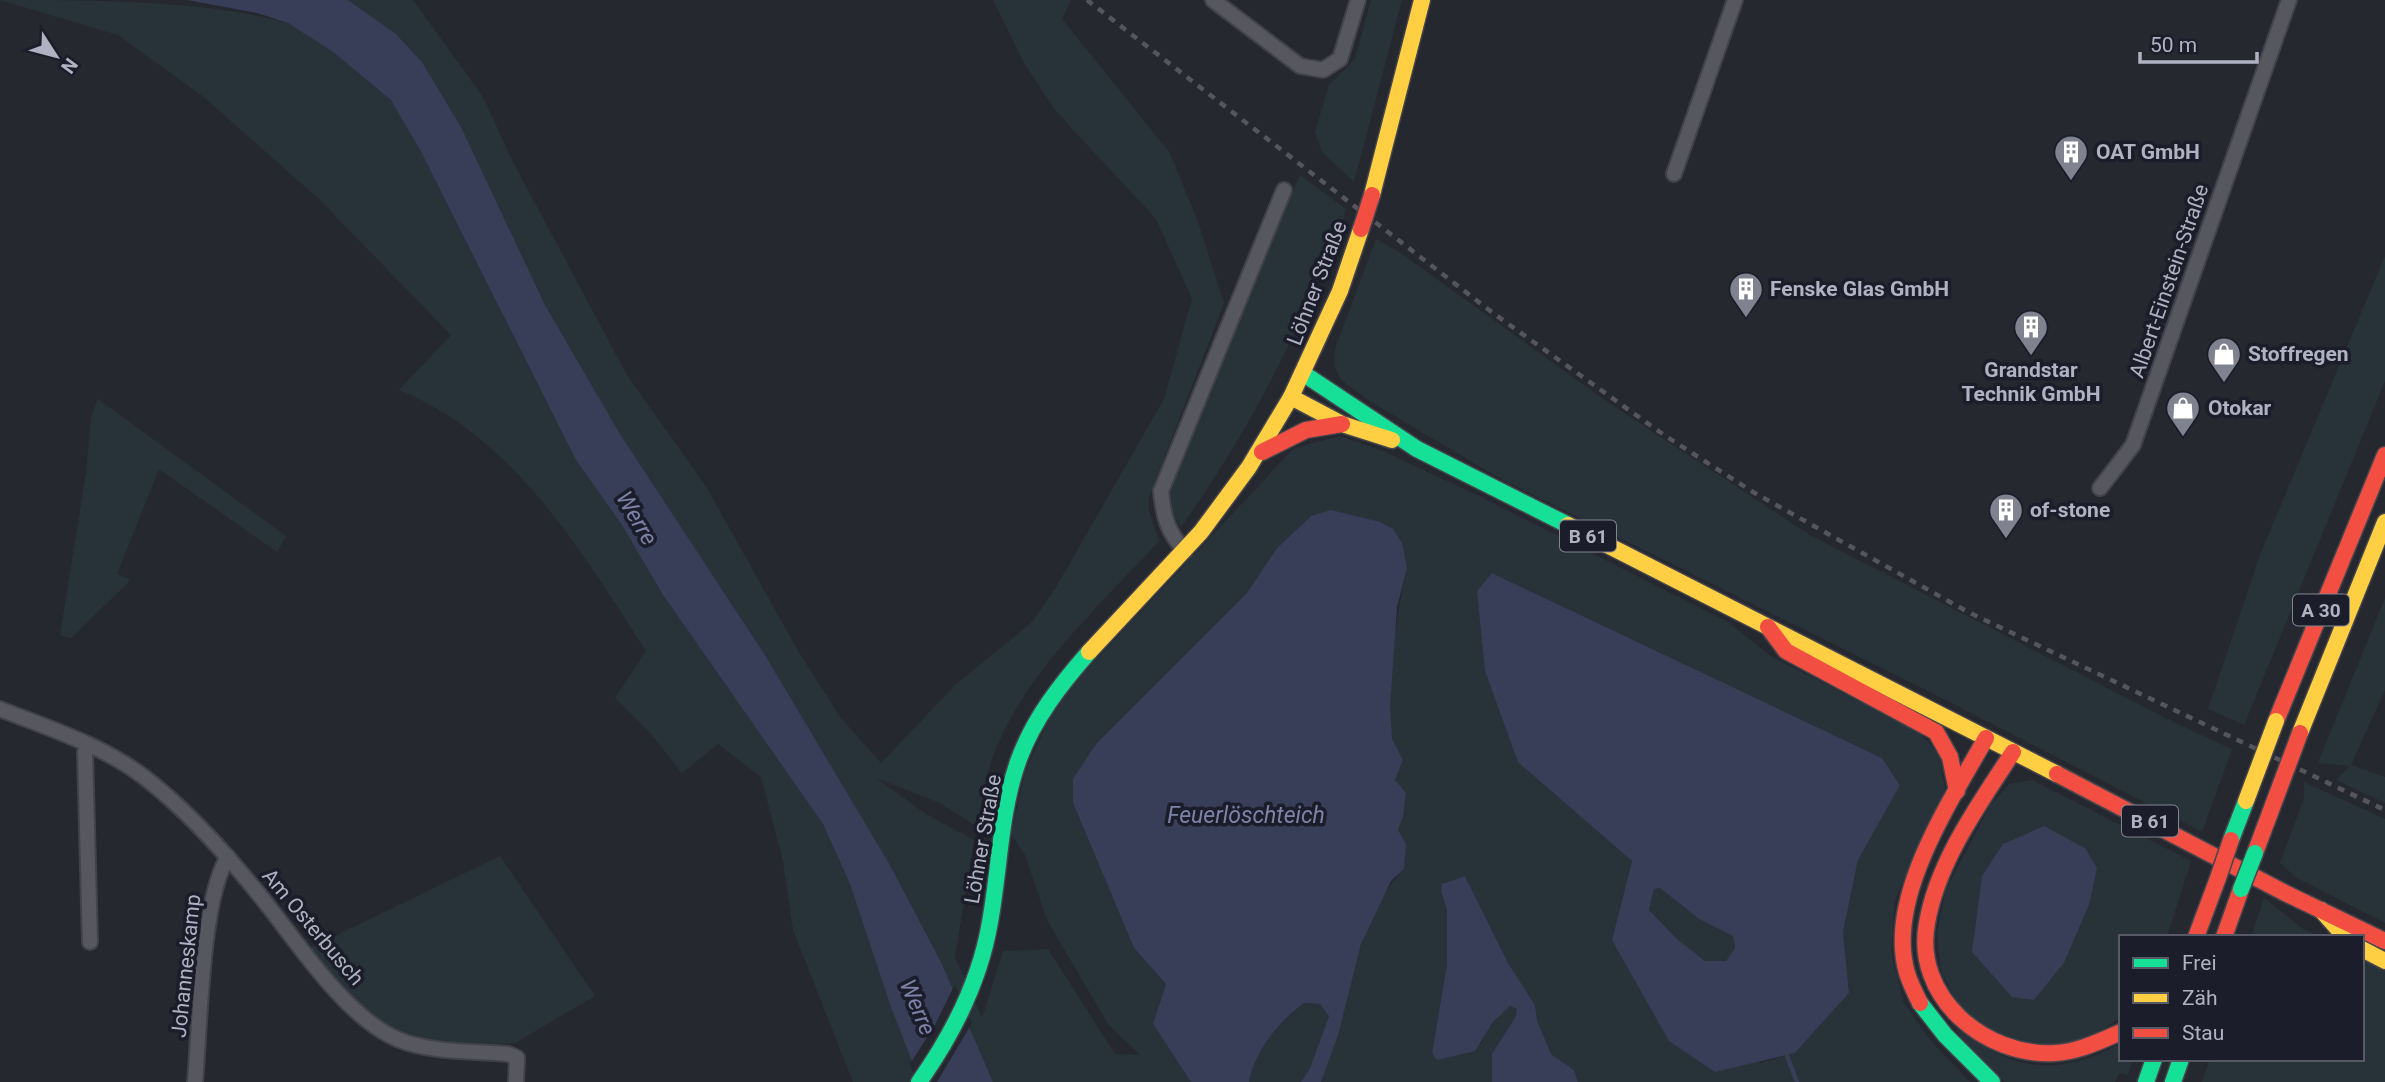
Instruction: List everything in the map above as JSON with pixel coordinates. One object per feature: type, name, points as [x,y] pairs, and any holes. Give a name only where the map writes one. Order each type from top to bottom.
[{"type":"main road","name":"Löhner Straße","points":[[919,1082],[937,1059],[967,1001],[982,959],[990,923],[999,843],[1013,780],[1028,736],[1053,694],[1085,655],[1185,551],[1258,454],[1304,374],[1340,290],[1372,195],[1422,0]]},
{"type":"main road","name":"B 61","points":[[1304,374],[1417,449],[2385,941]]},
{"type":"main road","name":"B 61","points":[[1291,397],[1342,424],[1417,449]]},
{"type":"main road","name":"B 61","points":[[1258,454],[1307,430],[1342,424]]},
{"type":"main road","name":"A 30","points":[[2197,935],[2276,722],[2385,455]]},
{"type":"main road","name":"A 30","points":[[2225,935],[2300,733],[2385,523]]},
{"type":"main road","points":[[1768,627],[1786,651],[1936,733],[1950,757],[1957,791]]},
{"type":"main road","points":[[1986,738],[1957,791],[1909,895],[1902,930],[1907,973],[1919,1002],[1961,1054],[1992,1082]]},
{"type":"main road","points":[[2013,752],[1974,813],[1933,898],[1926,928],[1927,950],[1940,997],[1965,1026],[2002,1045],[2046,1054],[2090,1046],[2119,1033]]},
{"type":"main road","points":[[2321,910],[2343,935]]},
{"type":"main road","points":[[2188,935],[2204,915]]},
{"type":"main road","points":[[2364,950],[2385,961]]},
{"type":"main road","points":[[2146,1082],[2153,1061]]},
{"type":"main road","points":[[2173,1082],[2180,1061]]},
{"type":"main road","points":[[2191,1082],[2193,1061]]},
{"type":"street","points":[[1213,0],[1300,66],[1323,71],[1340,59],[1358,0]]},
{"type":"street","points":[[1674,174],[1735,0]]},
{"type":"street","name":"Albert-Einstein-Straße","points":[[2100,488],[2133,445],[2289,0]]},
{"type":"street","points":[[1185,551],[1174,539],[1163,516],[1161,491],[1284,190]]},
{"type":"street","name":"Am Osterbusch","points":[[0,709],[88,746],[143,777],[228,857],[322,975],[383,1031],[399,1040],[429,1047],[508,1054],[517,1058],[516,1082]]},
{"type":"street","points":[[88,746],[85,752],[90,942]]},
{"type":"street","name":"Johanneskamp","points":[[195,1082],[211,908],[217,874],[228,857]]},
{"type":"shaded area","points":[[0,0],[108,1],[184,6],[255,15],[287,23],[342,56],[390,99],[420,150],[576,460],[622,525],[663,595],[823,824],[850,884],[920,1082],[853,1082],[793,930],[783,861],[761,777],[718,744],[682,773],[651,734],[615,698],[646,651],[570,537],[510,467],[476,436],[439,410],[399,390],[451,335],[320,200],[205,98],[118,35]]},
{"type":"shaded area","points":[[348,0],[413,0],[483,97],[513,162],[627,375],[707,488],[798,651],[841,718],[881,763],[955,685],[1032,622],[1055,589],[1164,399],[1192,299],[1156,219],[1055,110],[1024,63],[993,0],[1071,0],[1062,19],[1170,153],[1198,222],[1224,303],[1149,497],[1149,511],[1159,541],[1059,650],[1015,710],[999,742],[987,776],[979,828],[940,803],[876,778],[926,814],[974,840],[955,957],[982,1018],[1003,951],[1048,949],[1115,1054],[1140,1055],[1108,1024],[1047,920],[1025,855],[1011,834],[1025,772],[1049,719],[1077,680],[1294,448],[1340,436],[1385,452],[1475,494],[1728,622],[1772,657],[1918,731],[1939,754],[1945,789],[1895,899],[1891,951],[1903,1001],[1931,1041],[1970,1082],[1578,1082],[1574,1070],[1551,1054],[1537,1020],[1535,1005],[1508,963],[1465,876],[1442,884],[1441,891],[1447,910],[1447,964],[1432,1053],[1438,1059],[1481,1044],[1489,1028],[1501,1014],[1510,1006],[1517,1009],[1516,1016],[1492,1054],[1492,1082],[1321,1082],[1363,940],[1374,913],[1404,869],[1398,830],[1403,817],[1395,780],[1403,760],[1393,741],[1389,705],[1399,605],[1407,568],[1311,516],[1277,548],[1247,593],[1096,744],[1073,803],[1134,948],[1166,984],[1153,1024],[1191,1082],[993,1082],[942,964],[890,865],[765,655],[620,434],[545,305],[461,127],[422,62],[396,34]],"holes":[[[1492,573],[1882,758],[1900,784],[1858,860],[1843,932],[1849,993],[1795,1053],[1760,1063],[1612,940],[1632,861]]]},
{"type":"shaded area","points":[[1371,0],[1402,0],[1354,182],[1322,152],[1315,132],[1329,85],[1355,59]]},
{"type":"shaded area","points":[[1300,175],[1346,209],[1344,218],[1310,300],[1272,378],[1230,453],[1181,527],[1168,506],[1173,479]]},
{"type":"shaded area","points":[[1376,239],[1399,252],[1609,403],[1810,535],[2175,723],[2232,749],[2202,832],[1930,692],[1501,479],[1371,402],[1341,380],[1334,365],[1335,349]]},
{"type":"shaded area","points":[[2385,256],[2385,381],[2244,725],[2208,709],[2260,555]]},
{"type":"shaded area","points":[[98,399],[286,536],[277,552],[159,469],[117,574],[131,580],[71,638],[60,635],[86,473],[91,417]]},
{"type":"shaded area","points":[[2385,598],[2385,690],[2351,765],[2385,777],[2385,803],[2336,780],[2350,766],[2318,763]]},
{"type":"shaded area","points":[[2032,780],[2191,861],[2168,935],[2119,935],[2119,1018],[2094,1036],[2043,1047],[1995,1035],[1959,1006],[1941,972],[1937,933],[1946,889],[1990,806],[2009,784]],"holes":[[[2089,905],[2064,963],[2034,1000]]]},
{"type":"shaded area","points":[[2304,782],[2385,819],[2385,923],[2295,877],[2280,863],[2304,798]]},
{"type":"shaded area","points":[[500,856],[595,996],[515,1043],[469,1045],[428,1042],[394,1034],[335,985],[308,949]]},
{"type":"shaded area","points":[[1660,888],[1699,919],[1733,936],[1735,948],[1726,961],[1705,962],[1677,939],[1649,910],[1654,889]]},
{"type":"shaded area","points":[[2264,898],[2303,929],[2316,935],[2252,935]]},
{"type":"shaded area","points":[[2364,959],[2385,969],[2385,1082],[2202,1082],[2209,1061],[2364,1061]]},
{"type":"shaded area","points":[[1304,1003],[1320,1004],[1329,1016],[1310,1068],[1301,1082],[1249,1082],[1262,1048],[1286,1019]]},
{"type":"shaded area","points":[[1955,1028],[1996,1053],[2035,1065],[2076,1062],[2119,1044],[2119,1061],[2132,1061],[2128,1075],[2119,1073],[2115,1082],[2005,1082],[1969,1048]]},
{"type":"water","name":"Werre","points":[[187,0],[348,0],[396,34],[422,62],[461,127],[545,305],[620,434],[765,655],[890,865],[942,964],[993,1082],[920,1082],[891,1007],[850,884],[823,824],[663,595],[622,525],[576,460],[420,150],[391,100],[332,51],[288,23],[257,13]]},
{"type":"water","name":"Feuerlöschteich","points":[[1331,510],[1380,522],[1393,529],[1402,543],[1407,568],[1397,607],[1390,706],[1392,739],[1403,760],[1395,780],[1406,793],[1403,817],[1398,830],[1406,844],[1404,869],[1391,881],[1361,944],[1338,1035],[1321,1082],[1301,1082],[1310,1068],[1329,1016],[1320,1004],[1304,1003],[1286,1019],[1262,1048],[1249,1082],[1191,1082],[1153,1024],[1166,984],[1134,948],[1073,803],[1073,779],[1096,744],[1247,593],[1277,548],[1311,516]]},
{"type":"water","points":[[1492,573],[1882,758],[1900,785],[1858,860],[1843,932],[1849,993],[1795,1053],[1715,1072],[1669,1041],[1612,940],[1632,861],[1518,762],[1485,671],[1477,591]],"holes":[[[1660,888],[1699,919],[1733,936],[1735,948],[1726,961],[1705,961],[1677,939],[1649,910],[1654,889]]]},
{"type":"water","points":[[2044,826],[2085,848],[2097,868],[2089,905],[2064,963],[2034,1000],[2012,997],[1972,952],[1982,876],[2003,844]]},
{"type":"water","points":[[1465,876],[1508,963],[1535,1005],[1537,1020],[1551,1054],[1574,1070],[1578,1082],[1492,1082],[1492,1054],[1516,1016],[1517,1009],[1510,1006],[1493,1022],[1475,1051],[1437,1060],[1432,1053],[1447,964],[1447,910],[1441,891],[1442,884]]},
{"type":"pier","points":[[955,984],[972,1023],[937,1082],[916,1082],[910,1064],[935,1025]]},
{"type":"waterway","points":[[1787,1056],[1797,1082]]},
{"type":"railway","points":[[1087,0],[1493,313],[1664,435],[1753,492],[1968,612],[2385,810]]},
{"type":"traffic: fast","points":[[1304,374],[1417,449],[1568,525]]},
{"type":"traffic: fast","points":[[919,1082],[954,1026],[979,965],[990,922],[1008,799],[1019,759],[1032,729],[1049,702],[1089,652]]},
{"type":"traffic: fast","points":[[2231,840],[2246,801]]},
{"type":"traffic: fast","points":[[2241,889],[2255,853]]},
{"type":"traffic: fast","points":[[1920,1003],[1945,1035],[1992,1082]]},
{"type":"traffic: fast","points":[[2146,1082],[2153,1061]]},
{"type":"traffic: fast","points":[[2173,1082],[2180,1061]]},
{"type":"traffic: slow","points":[[1372,195],[1422,0]]},
{"type":"traffic: slow","points":[[1361,229],[1340,291],[1291,397],[1342,424],[1392,440]]},
{"type":"traffic: slow","points":[[1089,652],[1201,532],[1249,467],[1291,397]]},
{"type":"traffic: slow","points":[[2300,733],[2385,522]]},
{"type":"traffic: slow","points":[[1568,525],[2057,774]]},
{"type":"traffic: slow","points":[[2246,801],[2276,721]]},
{"type":"traffic: slow","points":[[2321,910],[2343,935]]},
{"type":"traffic: slow","points":[[2364,950],[2385,961]]},
{"type":"traffic: jam","points":[[1361,229],[1372,195]]},
{"type":"traffic: jam","points":[[1262,452],[1306,430],[1342,424]]},
{"type":"traffic: jam","points":[[2276,721],[2385,455]]},
{"type":"traffic: jam","points":[[1768,627],[1786,651],[1936,732],[1950,757],[1957,791]]},
{"type":"traffic: jam","points":[[2270,813],[2300,733]]},
{"type":"traffic: jam","points":[[1920,1003],[1907,973],[1903,944],[1905,913],[1925,851],[1986,738]]},
{"type":"traffic: jam","points":[[2013,752],[1961,834],[1940,877],[1927,923],[1926,950],[1931,975],[1943,998],[1959,1017],[1980,1033],[2003,1045],[2029,1052],[2055,1053],[2072,1051],[2119,1033]]},
{"type":"traffic: jam","points":[[2057,774],[2285,893],[2385,941]]},
{"type":"traffic: jam","points":[[2255,853],[2270,813]]},
{"type":"traffic: jam","points":[[2218,878],[2231,840]]},
{"type":"traffic: jam","points":[[2197,935],[2218,878]]},
{"type":"traffic: jam","points":[[2225,935],[2241,889]]},
{"type":"place","name":"OAT GmbH","points":[[2071,182]]},
{"type":"place","name":"Fenske Glas GmbH","points":[[1746,319]]},
{"type":"place","name":"Grandstar Technik GmbH","points":[[2031,357]]},
{"type":"place","name":"Stoffregen","points":[[2224,384]]},
{"type":"place","name":"Otokar","points":[[2183,438]]},
{"type":"place","name":"of-stone","points":[[2006,540]]}]
